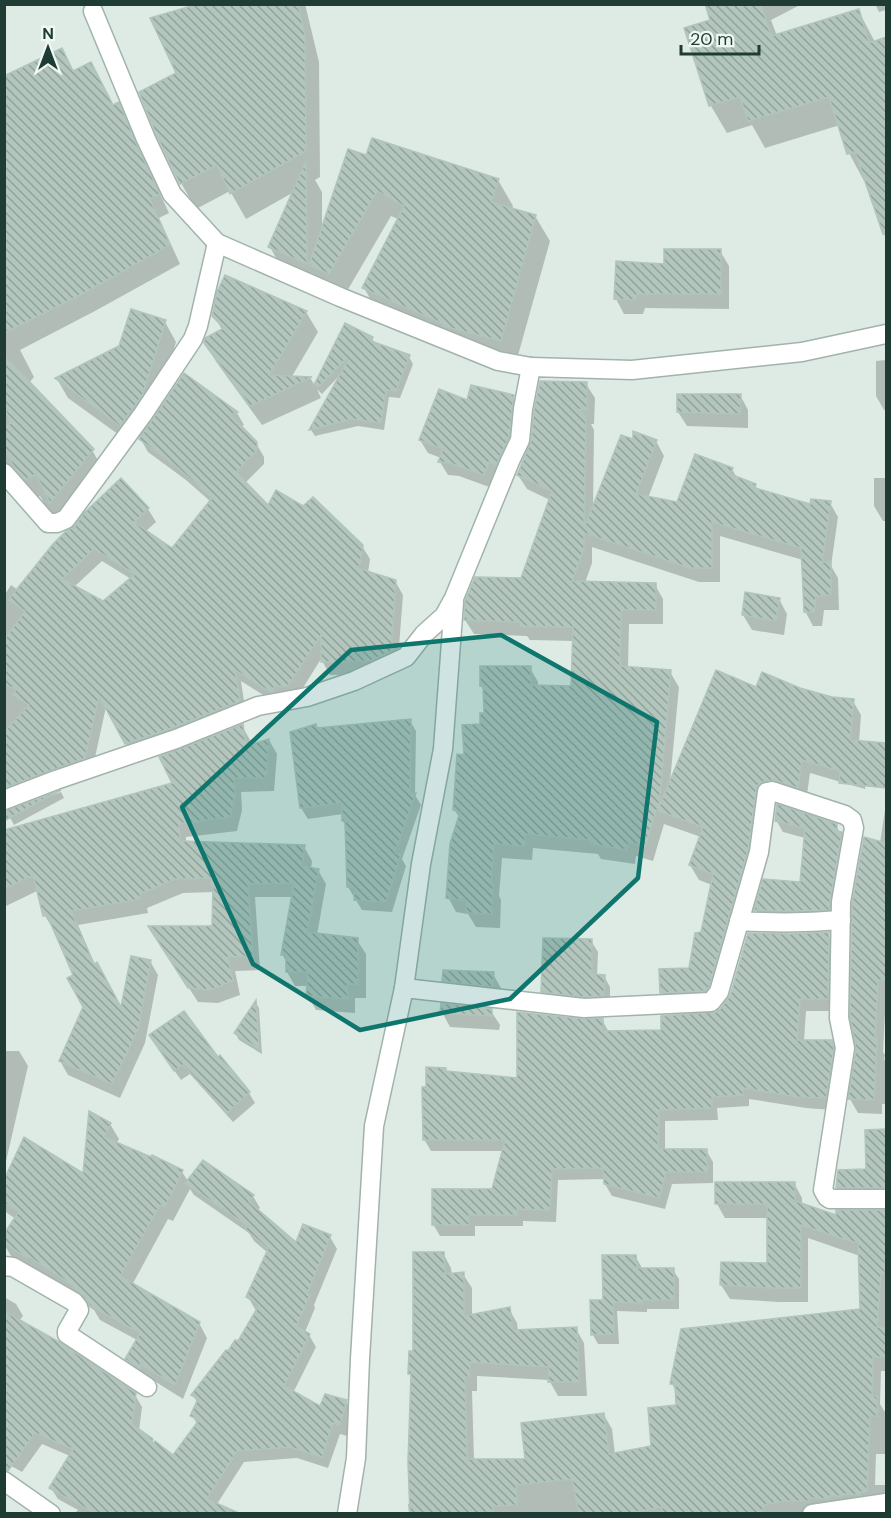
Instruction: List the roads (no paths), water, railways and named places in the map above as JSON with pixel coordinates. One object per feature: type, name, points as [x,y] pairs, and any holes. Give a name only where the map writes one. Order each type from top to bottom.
[{"type":"street","points":[[93,11],[146,139],[172,194],[217,243],[340,297],[498,361],[531,367],[632,370],[802,352],[886,334]]},
{"type":"street","points":[[4,473],[48,522],[57,523],[66,519],[143,414],[193,339],[217,243]]},
{"type":"street","points":[[4,800],[176,739],[258,706],[307,697],[354,681],[406,657],[424,634],[444,616],[454,598],[520,440],[531,367]]},
{"type":"street","points":[[347,1514],[356,1458],[374,1126],[404,988],[421,864],[443,749],[454,598]]},
{"type":"street","points":[[404,988],[584,1008],[711,1002],[719,992],[759,852],[769,791],[845,814],[852,820],[854,828],[841,902],[839,1018],[845,1048],[823,1190],[826,1197],[830,1199],[886,1199]]},
{"type":"street","points":[[739,921],[782,923],[841,920]]},
{"type":"street","points":[[4,1266],[13,1267],[74,1302],[79,1310],[69,1325],[67,1334],[147,1387]]},
{"type":"street","points":[[4,1481],[51,1514]]},
{"type":"street","points":[[812,1514],[886,1503]]}]
